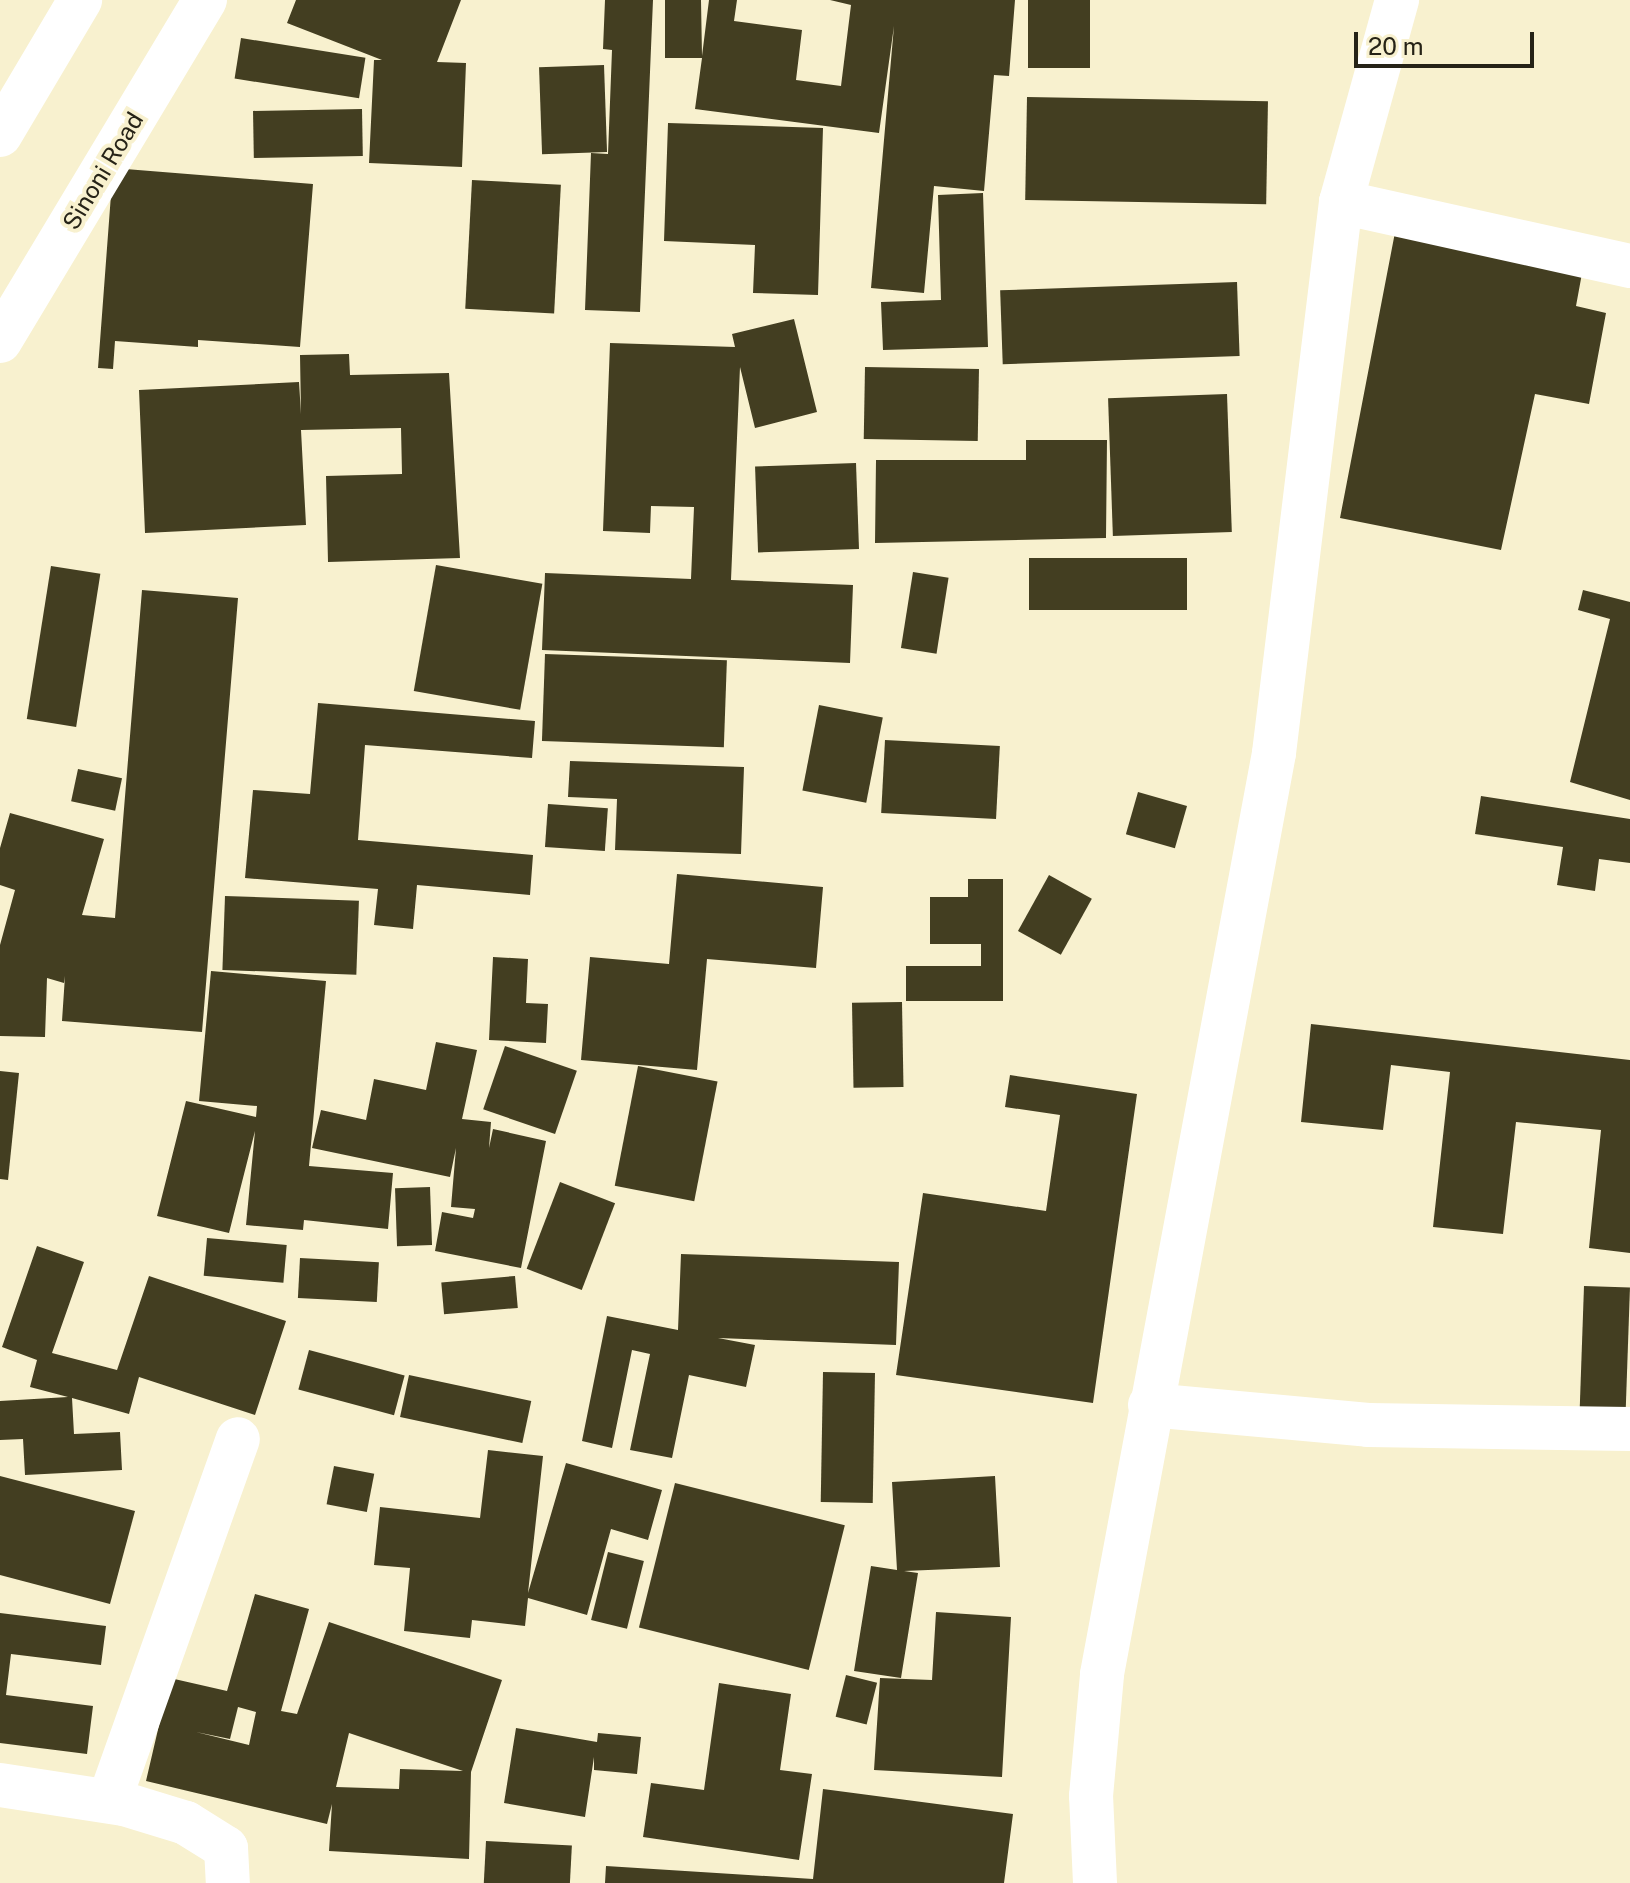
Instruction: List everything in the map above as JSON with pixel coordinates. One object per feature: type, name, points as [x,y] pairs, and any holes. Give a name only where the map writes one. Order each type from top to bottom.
[{"type":"street","points":[[0,135],[80,0]]},
{"type":"street","name":"Sinoni Road","points":[[0,341],[205,0]]},
{"type":"street","points":[[1095,1883],[1091,1796],[1102,1674],[1274,753],[1341,202],[1397,0]]},
{"type":"street","points":[[1341,202],[1630,266]]},
{"type":"street","points":[[1150,1405],[1368,1425],[1630,1429]]},
{"type":"street","points":[[109,1801],[238,1439]]},
{"type":"street","points":[[0,1785],[109,1801],[186,1823],[226,1848],[228,1883]]},
{"type":"building","points":[[296,0],[461,0],[437,62],[466,63],[462,167],[369,163],[374,60],[382,60],[287,23]]},
{"type":"building","points":[[605,0],[653,0],[640,312],[585,310],[591,153],[608,154],[612,50],[603,49]]},
{"type":"building","points":[[665,0],[701,0],[702,56],[709,0],[737,0],[734,21],[802,30],[796,80],[841,86],[851,5],[830,0],[1015,0],[1009,76],[994,75],[984,191],[934,186],[924,293],[871,288],[894,26],[879,133],[695,109],[702,58],[665,58]]},
{"type":"building","points":[[1028,0],[1090,0],[1090,68],[1028,68]]},
{"type":"building","points":[[241,38],[365,58],[359,98],[235,78]]},
{"type":"building","points":[[604,65],[607,152],[542,154],[539,67]]},
{"type":"building","points":[[1027,97],[1268,101],[1266,204],[1025,200]]},
{"type":"building","points":[[362,109],[363,156],[254,158],[253,111]]},
{"type":"building","points":[[668,123],[823,128],[818,295],[753,293],[755,245],[664,241]]},
{"type":"building","points":[[113,168],[313,184],[300,347],[198,340],[198,347],[115,341],[113,369],[98,368]]},
{"type":"building","points":[[472,180],[561,185],[554,313],[465,309]]},
{"type":"building","points":[[983,193],[988,347],[883,350],[881,302],[941,300],[938,195]]},
{"type":"building","points":[[1397,222],[1585,257],[1576,306],[1606,313],[1589,404],[1535,394],[1501,550],[1340,518]]},
{"type":"building","points":[[1237,282],[1240,356],[1003,364],[1000,290]]},
{"type":"building","points":[[794,319],[817,412],[755,428],[740,367],[731,580],[853,585],[850,663],[542,650],[545,573],[691,579],[694,507],[651,506],[650,533],[603,531],[610,343],[735,347],[732,334]]},
{"type":"building","points":[[349,354],[350,375],[449,373],[460,558],[328,562],[326,476],[402,474],[401,428],[301,430],[306,525],[145,533],[139,390],[299,382],[301,414],[300,355]]},
{"type":"building","points":[[865,367],[979,369],[978,441],[864,439]]},
{"type":"building","points":[[1227,394],[1232,532],[1113,536],[1108,398]]},
{"type":"building","points":[[1026,440],[1107,440],[1106,538],[875,543],[876,460],[1026,460]]},
{"type":"building","points":[[856,463],[859,549],[758,552],[755,467]]},
{"type":"building","points":[[1029,558],[1187,558],[1187,610],[1029,610]]},
{"type":"building","points":[[436,565],[542,584],[520,710],[414,691]]},
{"type":"building","points":[[51,566],[100,574],[76,727],[27,719]]},
{"type":"building","points":[[913,572],[949,578],[937,654],[901,648]]},
{"type":"building","points":[[142,590],[238,598],[202,1032],[62,1021],[65,976],[64,983],[47,978],[45,1037],[0,1036],[0,945],[15,890],[0,885],[0,848],[10,813],[104,839],[82,915],[115,918]]},
{"type":"building","points":[[1583,590],[1630,602],[1630,800],[1570,782],[1610,619],[1578,610]]},
{"type":"building","points":[[545,654],[727,660],[724,747],[542,741]]},
{"type":"building","points":[[318,703],[535,721],[532,758],[365,745],[358,840],[533,855],[530,895],[417,885],[413,929],[374,925],[378,889],[245,878],[253,790],[310,794]]},
{"type":"building","points":[[819,705],[883,717],[866,803],[802,790]]},
{"type":"building","points":[[885,740],[1000,746],[996,819],[881,813]]},
{"type":"building","points":[[570,761],[744,767],[741,854],[615,850],[617,799],[568,797]]},
{"type":"building","points":[[78,769],[122,778],[115,811],[71,801]]},
{"type":"building","points":[[1138,792],[1187,806],[1175,848],[1126,834]]},
{"type":"building","points":[[1481,796],[1630,819],[1630,863],[1599,859],[1595,891],[1557,885],[1563,847],[1475,834]]},
{"type":"building","points":[[548,804],[608,808],[605,851],[545,847]]},
{"type":"building","points":[[677,874],[823,887],[816,968],[707,959],[697,1070],[581,1060],[590,957],[669,964]]},
{"type":"building","points":[[1049,875],[1092,899],[1061,955],[1018,931]]},
{"type":"building","points":[[968,879],[1003,879],[1003,1001],[906,1001],[906,966],[981,966],[981,944],[930,944],[930,897],[968,897]]},
{"type":"building","points":[[225,896],[359,901],[356,975],[222,970]]},
{"type":"building","points":[[493,957],[528,959],[526,1003],[548,1004],[546,1043],[489,1040]]},
{"type":"building","points":[[211,971],[326,981],[309,1166],[393,1173],[388,1229],[304,1220],[303,1230],[246,1225],[255,1131],[229,1233],[157,1216],[186,1101],[256,1117],[257,1106],[199,1101]]},
{"type":"building","points":[[902,1002],[903,1087],[853,1088],[852,1003]]},
{"type":"building","points":[[1311,1024],[1630,1060],[1630,1253],[1589,1248],[1601,1130],[1516,1122],[1503,1234],[1433,1227],[1450,1072],[1391,1065],[1383,1130],[1301,1122]]},
{"type":"building","points":[[436,1042],[477,1050],[462,1119],[491,1122],[489,1148],[493,1129],[546,1141],[521,1268],[435,1251],[442,1212],[473,1218],[475,1209],[451,1207],[456,1148],[450,1177],[312,1148],[321,1110],[366,1120],[374,1079],[426,1090]]},
{"type":"building","points":[[505,1046],[577,1071],[555,1134],[483,1109]]},
{"type":"building","points":[[638,1066],[718,1081],[694,1201],[615,1186]]},
{"type":"building","points":[[0,1071],[19,1073],[8,1180],[0,1179]]},
{"type":"building","points":[[1010,1075],[1137,1094],[1093,1403],[896,1375],[923,1193],[1046,1211],[1060,1115],[1005,1107]]},
{"type":"building","points":[[560,1182],[615,1203],[582,1290],[527,1269]]},
{"type":"building","points":[[430,1187],[432,1245],[397,1246],[395,1188]]},
{"type":"building","points":[[207,1238],[287,1245],[283,1283],[204,1276]]},
{"type":"building","points":[[37,1246],[84,1262],[52,1353],[117,1370],[149,1276],[286,1321],[255,1415],[139,1377],[129,1414],[72,1398],[74,1434],[120,1432],[122,1470],[25,1475],[23,1439],[0,1440],[0,1401],[68,1397],[30,1387],[37,1360],[2,1347]]},
{"type":"building","points":[[681,1254],[899,1262],[896,1345],[718,1338],[755,1345],[746,1387],[689,1375],[672,1458],[630,1450],[650,1354],[632,1350],[612,1448],[582,1441],[607,1316],[678,1330]]},
{"type":"building","points":[[300,1258],[379,1262],[377,1302],[298,1298]]},
{"type":"building","points":[[515,1276],[518,1308],[444,1314],[441,1282]]},
{"type":"building","points":[[1584,1286],[1630,1288],[1626,1413],[1580,1411]]},
{"type":"building","points":[[309,1350],[405,1376],[394,1415],[298,1390]]},
{"type":"building","points":[[823,1372],[875,1373],[873,1503],[821,1502]]},
{"type":"building","points":[[409,1375],[531,1401],[522,1443],[400,1417]]},
{"type":"building","points":[[488,1450],[543,1456],[528,1593],[566,1463],[662,1490],[648,1540],[611,1529],[587,1615],[528,1598],[525,1626],[472,1620],[470,1638],[404,1631],[410,1568],[374,1565],[380,1507],[480,1518]]},
{"type":"building","points":[[334,1466],[374,1474],[367,1512],[327,1504]]},
{"type":"building","points":[[0,1476],[135,1511],[110,1604],[0,1575]]},
{"type":"building","points":[[995,1476],[1000,1567],[904,1571],[918,1573],[901,1678],[854,1671],[871,1566],[897,1570],[892,1482]]},
{"type":"building","points":[[675,1483],[845,1525],[809,1670],[639,1628]]},
{"type":"building","points":[[608,1552],[644,1561],[627,1629],[591,1620]]},
{"type":"building","points":[[255,1594],[309,1609],[281,1711],[297,1714],[329,1622],[502,1680],[471,1772],[469,1859],[329,1851],[332,1804],[327,1824],[146,1781],[170,1678],[227,1691]],"holes":[[[238,1707],[256,1712],[249,1745],[196,1732],[230,1739]],[[349,1733],[463,1771],[400,1769],[399,1789],[336,1787]]]},
{"type":"building","points":[[936,1612],[1011,1617],[1002,1777],[874,1770],[880,1678],[932,1680]]},
{"type":"building","points":[[0,1613],[106,1626],[101,1665],[11,1654],[6,1695],[93,1706],[87,1754],[0,1743]]},
{"type":"building","points":[[846,1675],[877,1683],[867,1724],[836,1717]]},
{"type":"building","points":[[719,1683],[791,1694],[780,1770],[812,1774],[799,1860],[643,1837],[651,1783],[704,1790]]},
{"type":"building","points":[[516,1728],[597,1742],[598,1733],[641,1737],[637,1774],[594,1770],[594,1757],[585,1817],[504,1803]]},
{"type":"building","points":[[823,1789],[1013,1814],[1004,1883],[605,1883],[606,1866],[813,1879]]},
{"type":"building","points":[[486,1841],[572,1846],[570,1883],[484,1883]]}]
